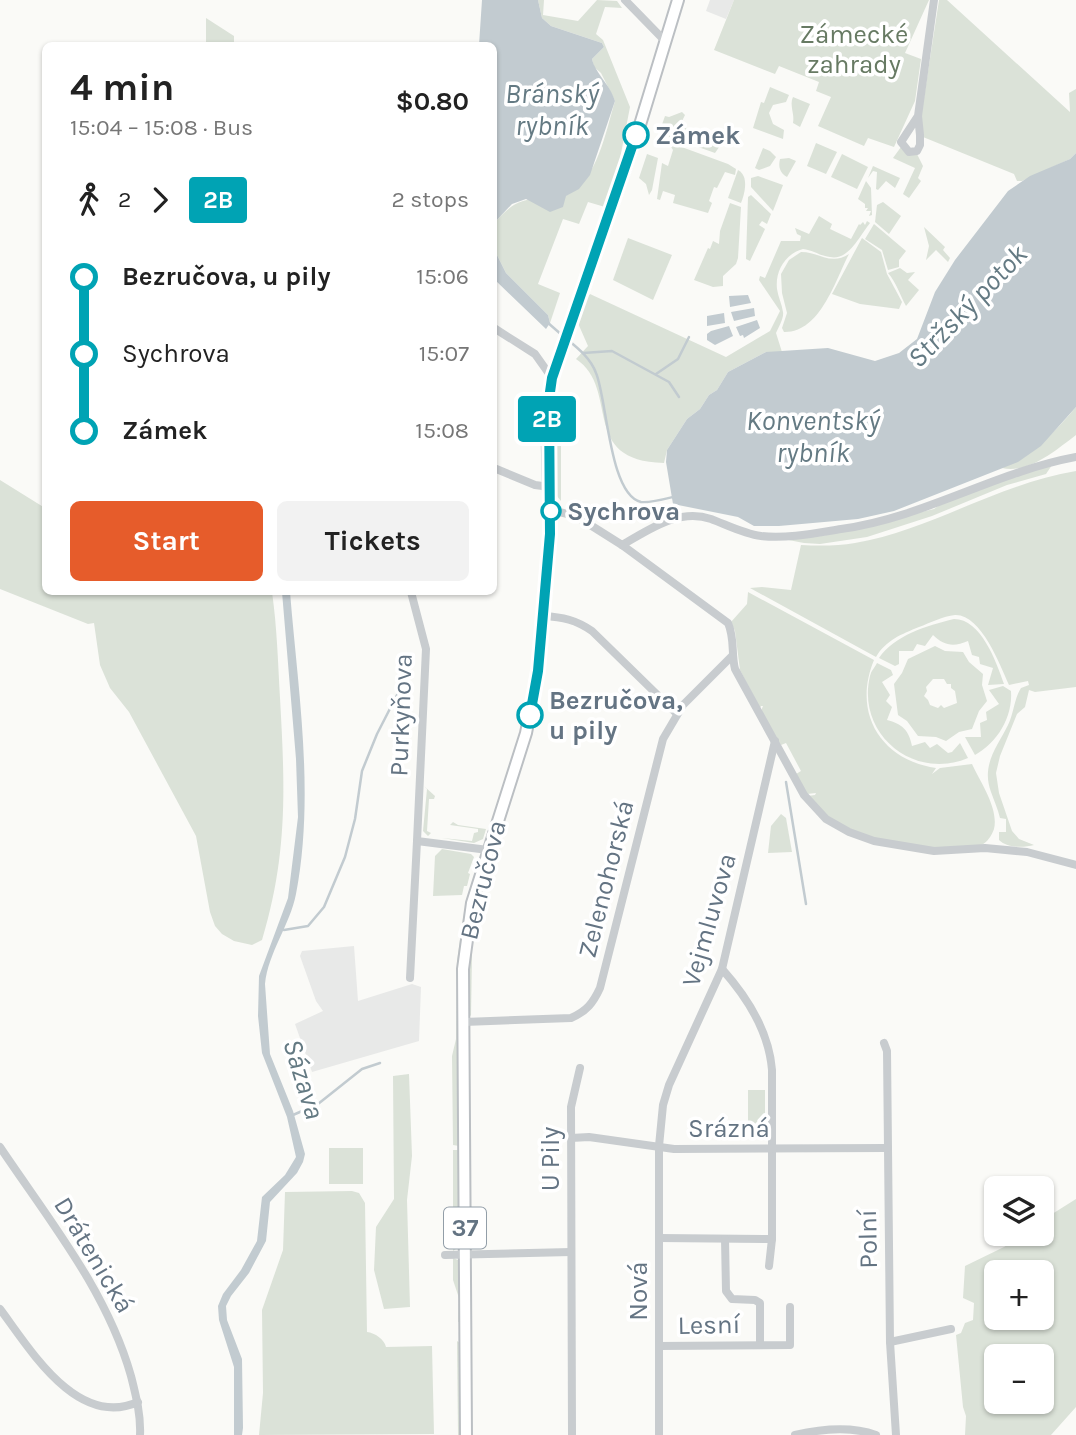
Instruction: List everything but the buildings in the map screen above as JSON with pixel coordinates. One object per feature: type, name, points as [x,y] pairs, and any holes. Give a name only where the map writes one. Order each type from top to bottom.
[{"type":"main road","name":"37","points":[[552,378],[639,128],[678,0]]},
{"type":"main road","name":"Bezručova","points":[[466,1435],[463,969],[468,925],[532,706],[538,671],[551,510],[547,414],[552,378]]},
{"type":"street","points":[[625,0],[665,41]]},
{"type":"street","points":[[918,116],[934,0]]},
{"type":"street","points":[[497,330],[535,354],[552,378]]},
{"type":"street","points":[[622,545],[660,523],[686,516],[708,518],[745,532],[770,537],[877,523],[983,484],[1076,457]]},
{"type":"street","points":[[497,469],[535,485],[550,487]]},
{"type":"street","points":[[551,510],[576,516],[622,545],[728,623],[734,643],[732,656],[735,668],[809,803],[825,819],[874,841],[934,850],[985,848],[1027,852],[1076,865]]},
{"type":"street","name":"Purkyňova","points":[[410,978],[426,649],[412,595]]},
{"type":"street","points":[[543,616],[565,617],[592,631],[676,713]]},
{"type":"street","name":"Zelenohorská","points":[[464,1022],[571,1018],[582,1014],[592,1004],[600,988],[660,747],[676,713],[732,656]]},
{"type":"street","name":"Vejmluvova","points":[[659,1146],[667,1091],[722,969],[775,741]]},
{"type":"street","points":[[417,841],[488,850]]},
{"type":"street","points":[[722,969],[759,1022],[766,1038],[772,1070],[772,1239],[769,1266]]},
{"type":"street","name":"Polní","points":[[884,1043],[887,1051],[890,1342],[896,1435]]},
{"type":"street","name":"U Pily","points":[[572,1435],[571,1107],[580,1068]]},
{"type":"street","name":"Srázná","points":[[571,1138],[589,1137],[674,1149],[887,1148]]},
{"type":"street","name":"Nová","points":[[659,1146],[659,1435]]},
{"type":"street","name":"Drátenická","points":[[0,1147],[101,1299],[125,1357],[138,1402],[140,1435]]},
{"type":"street","points":[[659,1238],[772,1239]]},
{"type":"street","name":"Lesní","points":[[725,1239],[726,1291],[732,1299],[755,1300],[760,1303],[760,1345]]},
{"type":"street","points":[[445,1255],[571,1252]]},
{"type":"street","name":"Lesní","points":[[659,1346],[790,1345],[790,1307]]},
{"type":"street","points":[[0,1309],[47,1372],[66,1390],[81,1398],[108,1406],[120,1407],[138,1402]]},
{"type":"street","points":[[890,1342],[951,1329]]},
{"type":"street","points":[[795,1435],[865,1431],[876,1435]]},
{"type":"shaded area","points":[[710,0],[734,0],[726,19],[706,11]]},
{"type":"shaded area","points":[[354,946],[358,1001],[412,984],[421,987],[419,1041],[312,1072],[295,1024],[323,1011],[316,1001],[300,956],[302,951]]},
{"type":"green space","points":[[538,0],[544,0],[543,15],[578,21],[597,0],[617,1],[622,8],[605,7],[596,34],[603,40],[630,107],[616,179],[605,207],[588,202],[579,224],[563,219],[538,284],[560,293],[550,323],[548,315],[506,273],[497,255],[497,220],[522,201],[562,197],[586,179],[599,154],[615,101],[592,59],[604,47],[602,43],[551,26],[542,18]]},
{"type":"green space","name":"Zámecké zahrady","points":[[734,0],[929,0],[905,53],[921,59],[915,101],[894,147],[868,138],[864,146],[818,126],[831,97],[816,91],[819,82],[779,66],[775,74],[714,50]]},
{"type":"green space","points":[[939,0],[947,0],[1070,112],[1069,93],[1076,89],[1076,153],[1070,159],[1017,181],[1014,174],[923,137],[921,117]]},
{"type":"green space","points":[[206,18],[234,36],[234,42],[206,42]]},
{"type":"green space","points":[[770,87],[789,95],[786,102],[773,105],[769,113],[773,124],[784,130],[783,139],[753,128],[761,102],[764,103]]},
{"type":"green space","points":[[793,97],[810,104],[800,127],[793,123]]},
{"type":"green space","points":[[682,112],[685,115],[680,125],[711,142],[717,133],[726,137],[715,153],[659,133],[665,116]]},
{"type":"green space","points":[[668,142],[736,169],[735,175],[725,172],[717,188],[714,187],[708,213],[673,203],[675,195],[663,191],[660,200],[657,199],[662,163],[668,166],[673,150]]},
{"type":"green space","points":[[816,143],[837,152],[826,174],[807,166]]},
{"type":"green space","points":[[901,147],[917,154],[923,166],[918,178],[921,181],[909,198],[903,194],[915,168],[893,158]]},
{"type":"green space","points":[[763,148],[776,157],[770,166],[759,170],[755,168]]},
{"type":"green space","points":[[647,154],[658,158],[649,195],[646,184],[639,178]]},
{"type":"green space","points":[[842,154],[868,167],[857,189],[831,177]]},
{"type":"green space","points":[[789,158],[796,161],[787,177],[781,172],[779,162],[780,159]]},
{"type":"green space","points":[[873,166],[900,178],[895,188],[886,181],[876,189],[877,172],[873,171],[868,178]]},
{"type":"green space","points":[[738,170],[745,180],[741,203],[728,198]]},
{"type":"green space","points":[[758,176],[783,185],[773,211],[751,187],[751,178]]},
{"type":"green space","points":[[866,181],[871,188],[872,215],[869,216],[871,211],[866,211],[868,208],[858,199]]},
{"type":"green space","points":[[751,195],[771,214],[767,224],[762,221],[759,225],[765,229],[750,261],[746,259],[748,197]]},
{"type":"green space","points":[[883,202],[901,216],[889,234],[875,222],[877,205]]},
{"type":"green space","points":[[730,203],[741,207],[738,258],[736,264],[723,276],[723,286],[713,287],[694,280],[708,248],[710,249],[713,241],[719,244],[720,231]]},
{"type":"green space","points":[[819,216],[832,224],[830,229],[851,239],[859,224],[863,222],[865,225],[867,221],[870,223],[843,255],[830,257],[803,249],[782,264],[777,282],[783,314],[776,333],[782,352],[766,352],[728,372],[717,390],[687,419],[667,450],[664,463],[637,459],[620,450],[610,437],[597,388],[589,372],[576,359],[588,346],[577,321],[582,305],[590,294],[726,357],[770,331],[780,311],[759,280],[760,276],[765,278],[781,241],[800,241],[801,236],[795,228],[809,234]]},
{"type":"green space","points":[[874,224],[906,251],[899,260],[899,267],[888,270],[882,250],[865,239]]},
{"type":"green space","points":[[924,227],[945,247],[943,250],[950,258],[948,262],[936,250],[926,260],[929,246]]},
{"type":"green space","points":[[628,238],[672,255],[653,300],[613,280]]},
{"type":"green space","points":[[862,238],[881,252],[887,274],[902,302],[899,309],[860,304],[832,294]]},
{"type":"green space","points":[[801,252],[831,259],[849,254],[832,291],[817,315],[797,330],[784,332],[782,328],[787,313],[781,274],[789,260]]},
{"type":"green space","points":[[900,268],[907,273],[915,272],[908,280],[919,290],[906,306],[888,273]]},
{"type":"green space","points":[[1076,407],[1076,435],[1051,454],[1032,464],[1012,469],[1002,468],[1043,442]]},
{"type":"green space","points":[[561,443],[561,501],[556,495],[553,444]]},
{"type":"green space","points":[[1052,465],[1046,474],[1007,485],[932,516],[867,537],[820,544],[778,538],[822,536],[934,509],[985,485]]},
{"type":"green space","points":[[1076,471],[1076,687],[1035,692],[1029,690],[1025,707],[1017,714],[996,773],[999,793],[1012,831],[1019,839],[1034,845],[1011,846],[999,840],[999,832],[1006,832],[1006,819],[1000,818],[988,782],[988,773],[1019,692],[1021,688],[1029,685],[1028,681],[1009,685],[995,654],[973,623],[955,615],[941,618],[895,638],[876,657],[750,588],[791,590],[801,545],[842,545],[883,537],[1019,486]]},
{"type":"green space","points":[[0,480],[42,506],[42,595],[272,595],[282,730],[283,820],[276,878],[262,940],[252,945],[234,941],[215,926],[196,836],[129,712],[110,688],[100,665],[94,623],[88,624],[0,589]]},
{"type":"green space","points":[[748,592],[874,660],[868,680],[867,698],[869,715],[876,731],[886,744],[900,755],[936,768],[932,774],[940,768],[972,764],[994,813],[994,829],[985,842],[973,847],[934,848],[888,841],[839,823],[807,796],[816,793],[807,794],[796,774],[801,771],[786,743],[781,745],[761,711],[763,706],[760,708],[740,670],[735,631],[731,622],[747,604]]},
{"type":"green space","points":[[954,619],[964,621],[980,634],[992,653],[1004,684],[988,685],[993,668],[980,664],[979,657],[972,655],[968,641],[949,644],[933,635],[925,646],[917,644],[913,651],[899,651],[899,664],[895,666],[879,658],[902,637]]},
{"type":"green space","points":[[935,646],[945,651],[963,652],[969,662],[983,674],[982,685],[987,701],[979,711],[972,729],[959,732],[946,741],[936,737],[918,736],[907,721],[898,715],[894,684],[908,659]],"holes":[[[933,679],[944,679],[955,691],[957,703],[944,708],[941,705],[938,708],[930,705],[924,696],[926,687]]]},
{"type":"green space","points":[[877,663],[891,670],[893,675],[882,682],[890,695],[886,701],[892,707],[887,720],[904,728],[912,746],[925,742],[930,748],[937,744],[948,753],[960,743],[968,758],[948,763],[928,763],[910,757],[894,747],[881,733],[872,717],[868,697],[870,676]]},
{"type":"green space","points":[[1003,686],[1011,691],[1006,720],[990,744],[975,755],[965,737],[981,737],[980,723],[987,720],[986,712],[999,704],[989,690]]},
{"type":"green space","points":[[424,786],[435,796],[434,799],[429,799],[427,831],[431,833],[428,836],[423,831],[427,789]]},
{"type":"green space","points":[[781,814],[786,818],[792,852],[768,853],[771,826]]},
{"type":"green space","points":[[453,822],[486,829],[483,839],[474,843],[442,838],[472,841],[474,833],[478,832],[478,829],[450,825]]},
{"type":"green space","points":[[442,849],[471,854],[474,857],[462,895],[433,896],[435,856]]},
{"type":"green space","points":[[464,912],[458,989],[459,1146],[453,1145],[452,1056],[456,1039],[457,961]]},
{"type":"green space","points":[[469,955],[472,955],[471,1016],[468,1014]]},
{"type":"green space","points":[[409,1074],[412,1156],[407,1200],[410,1307],[384,1309],[374,1270],[376,1227],[394,1199],[393,1076]]},
{"type":"green space","points":[[748,1090],[765,1090],[765,1132],[748,1132]]},
{"type":"green space","points":[[329,1148],[363,1148],[363,1184],[329,1184]]},
{"type":"green space","points":[[453,1150],[458,1150],[459,1247],[453,1251]]},
{"type":"green space","points":[[285,1192],[359,1193],[365,1203],[367,1332],[379,1337],[386,1347],[432,1346],[434,1434],[259,1435],[263,1393],[262,1310],[283,1250]]},
{"type":"green space","points":[[1076,1199],[1076,1407],[1051,1435],[965,1435],[966,1416],[956,1335],[961,1333],[965,1323],[973,1320],[974,1303],[963,1298],[965,1266],[1004,1247],[1054,1246],[1054,1213]]},
{"type":"green space","points":[[453,1258],[458,1260],[459,1264],[460,1322],[459,1298],[453,1280]]},
{"type":"green space","points":[[457,1341],[460,1343],[459,1435],[458,1435]]},
{"type":"water","name":"Bránský rybník","points":[[482,0],[538,0],[542,18],[551,26],[602,43],[604,47],[592,59],[615,101],[590,175],[579,189],[566,196],[563,207],[550,212],[526,199],[512,204],[497,220],[497,42],[479,42]]},
{"type":"water","name":"Konventský rybník","points":[[1076,153],[1076,407],[1041,446],[1018,462],[894,511],[858,519],[754,526],[738,517],[673,504],[666,462],[667,450],[687,419],[717,390],[728,372],[766,352],[828,348],[875,361],[899,353],[917,339],[935,292],[955,260],[1008,191],[1030,176],[1070,159]]},
{"type":"water","points":[[497,255],[506,273],[548,315],[550,323],[546,329],[497,282]]},
{"type":"water","points":[[748,295],[751,303],[730,307],[729,296]]},
{"type":"water","points":[[754,308],[755,316],[734,321],[731,312]]},
{"type":"water","points":[[724,313],[725,323],[707,326],[707,316]]},
{"type":"water","points":[[757,320],[760,328],[744,338],[743,335],[740,336],[736,327]]},
{"type":"water","points":[[729,326],[733,336],[715,345],[707,340],[707,334],[711,331]]},
{"type":"water","points":[[282,595],[290,595],[303,743],[304,819],[296,894],[270,961],[265,984],[270,1054],[293,1111],[305,1154],[297,1173],[270,1202],[266,1241],[249,1273],[226,1306],[227,1320],[242,1359],[243,1428],[242,1435],[234,1435],[234,1367],[219,1320],[218,1306],[257,1241],[262,1197],[285,1175],[296,1157],[287,1117],[262,1053],[258,1016],[259,976],[288,898],[298,817],[296,759]]},
{"type":"waterway","name":"Stržský potok","points":[[547,322],[563,336]]},
{"type":"waterway","points":[[656,374],[678,359],[689,337]]},
{"type":"waterway","name":"Stržský potok","points":[[568,340],[594,368],[616,465],[630,495],[641,502],[673,497]]},
{"type":"waterway","points":[[583,353],[612,351],[669,382],[679,397]]},
{"type":"waterway","points":[[284,930],[308,926],[324,907],[345,857],[355,819],[362,771],[398,693]]},
{"type":"waterway","points":[[786,782],[806,904]]},
{"type":"waterway","name":"Sázava","points":[[293,1115],[318,1104],[362,1069],[380,1063]]},
{"type":"bus line","name":"2B","points":[[530,715],[538,671],[550,534],[547,414],[552,378],[636,135]]},
{"type":"place","name":"Zámek","points":[[636,135]]},
{"type":"place","name":"Sychrova","points":[[551,511]]},
{"type":"place","name":"Bezručova, u pily","points":[[530,715]]}]
